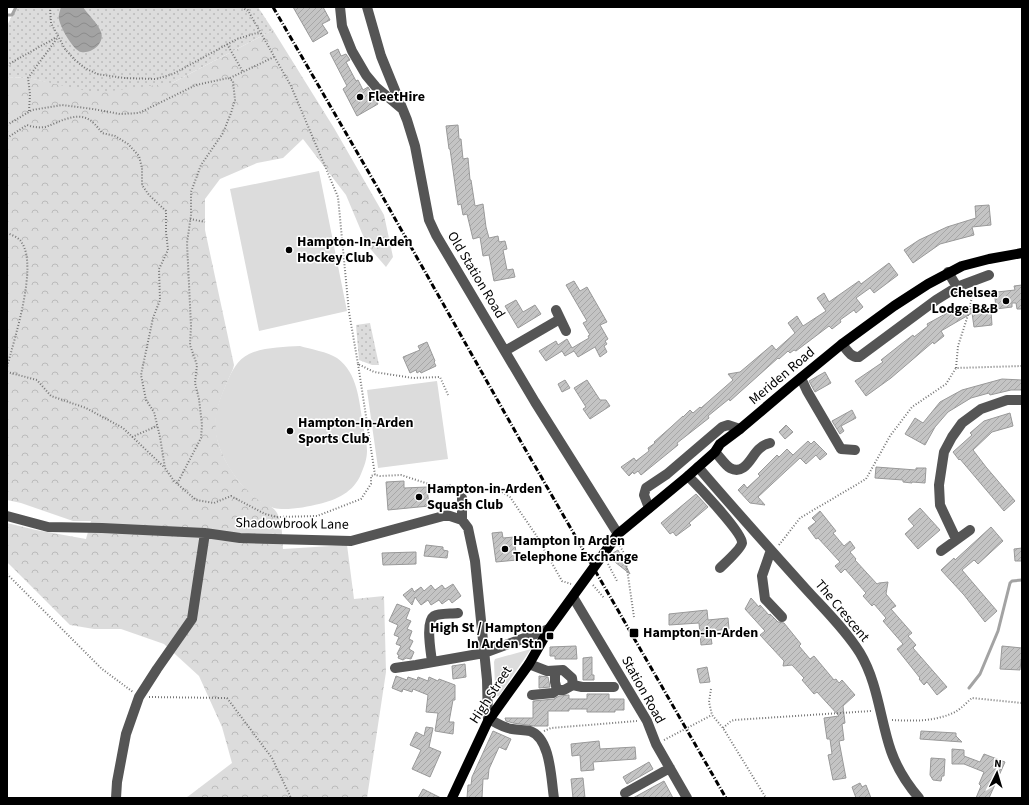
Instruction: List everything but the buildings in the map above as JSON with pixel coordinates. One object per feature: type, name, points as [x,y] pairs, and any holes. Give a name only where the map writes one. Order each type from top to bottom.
[{"type":"main road","name":"Meriden Road","points":[[618,534],[688,476],[715,452],[720,444],[842,344],[894,306],[948,272],[962,266],[983,260],[1022,253]]},
{"type":"main road","name":"High Street","points":[[452,798],[488,720],[529,664],[549,629],[618,534]]},
{"type":"street","points":[[340,7],[342,26],[352,51],[366,75],[376,87],[402,109]]},
{"type":"street","name":"Old Station Road","points":[[367,7],[381,56],[415,146],[429,220],[446,254],[504,351],[618,534]]},
{"type":"street","points":[[948,272],[957,287]]},
{"type":"street","points":[[842,344],[851,355],[859,357],[923,309],[957,287],[988,275]]},
{"type":"street","points":[[504,351],[558,314],[566,330]]},
{"type":"street","points":[[801,378],[841,449],[855,450]]},
{"type":"street","points":[[956,539],[940,505],[939,485],[944,452],[952,436],[962,422],[981,410],[1007,400],[1022,400]]},
{"type":"street","points":[[649,508],[644,495],[646,488],[667,474],[722,426],[728,425],[740,429]]},
{"type":"street","points":[[715,452],[730,468],[740,469],[745,467],[759,449],[770,443]]},
{"type":"street","name":"The Crescent","points":[[698,467],[838,624],[860,653],[871,678],[892,753],[907,783],[919,798]]},
{"type":"street","points":[[688,476],[741,536],[742,544],[720,568]]},
{"type":"street","points":[[462,498],[462,520],[468,528],[475,561],[487,680],[488,720],[510,729],[526,730],[538,734],[550,762],[554,798]]},
{"type":"street","name":"Shadowbrook Lane","points":[[7,516],[48,527],[109,528],[205,533],[240,538],[351,541],[447,515],[462,520]]},
{"type":"street","points":[[941,551],[970,530]]},
{"type":"street","points":[[116,798],[117,782],[126,734],[139,697],[192,619],[205,533]]},
{"type":"street","points":[[774,553],[762,576],[765,599],[782,617]]},
{"type":"street","name":"Station Road","points":[[577,591],[647,721],[656,744],[687,798]]},
{"type":"street","points":[[432,662],[429,628],[430,621],[435,616],[458,613]]},
{"type":"street","points":[[395,668],[484,653],[549,629]]},
{"type":"street","points":[[529,664],[547,671],[563,670],[572,678],[573,685]]},
{"type":"street","points":[[555,671],[554,682],[557,690]]},
{"type":"street","points":[[532,695],[553,694],[557,690],[564,690],[573,685],[582,687],[614,687]]},
{"type":"street","points":[[625,793],[670,768]]},
{"type":"path","points":[[50,7],[51,23],[65,49],[85,68],[97,74],[156,79],[173,74],[237,39],[260,32]]},
{"type":"path","points":[[242,7],[248,12]]},
{"type":"path","points":[[246,7],[291,86],[338,197],[349,312],[375,475]]},
{"type":"path","points":[[7,65],[58,37]]},
{"type":"path","points":[[28,111],[30,94],[28,78],[58,37]]},
{"type":"path","points":[[227,44],[242,72]]},
{"type":"path","points":[[7,125],[28,111],[62,105],[120,114],[139,113],[196,85],[230,78],[274,57]]},
{"type":"path","points":[[177,484],[201,438],[202,425],[199,398],[195,383],[197,365],[190,345],[191,326],[187,243],[191,192],[201,165],[223,133],[231,113],[234,100],[234,83],[230,78]]},
{"type":"path","points":[[7,138],[27,125],[36,127],[46,126],[67,118],[86,117],[95,123],[102,133],[114,136],[128,144],[139,156],[142,168],[142,185],[149,195],[166,211],[168,250],[159,269],[160,300],[153,318],[141,375],[146,400],[154,412],[165,468]]},
{"type":"path","points":[[190,219],[205,222]]},
{"type":"path","points":[[7,232],[22,241],[27,254],[27,287],[7,367]]},
{"type":"path","points":[[774,553],[800,518],[866,478],[890,436],[912,407],[946,384],[956,368],[958,346],[969,312],[974,280]]},
{"type":"path","points":[[358,364],[374,372],[413,378],[440,377],[448,394]]},
{"type":"path","points":[[956,368],[1022,366]]},
{"type":"path","points":[[7,372],[37,380],[51,396],[86,408],[124,428],[165,468],[174,481],[196,500],[214,503],[231,496],[265,514],[277,517],[317,516],[361,499],[371,484],[371,476],[375,475],[401,475],[438,486],[451,485]]},
{"type":"path","points":[[132,437],[157,426]]},
{"type":"path","points":[[502,492],[510,497],[536,535],[562,581],[569,583],[577,591]]},
{"type":"path","points":[[619,545],[625,556],[634,617]]},
{"type":"path","points":[[607,562],[617,581]]},
{"type":"path","points":[[592,583],[604,598]]},
{"type":"path","points":[[711,689],[709,702],[712,715],[723,728],[766,798]]},
{"type":"path","points":[[723,728],[734,720],[881,716],[916,721],[935,719],[956,712],[972,698],[1022,703]]},
{"type":"path","points":[[675,735],[712,715]]},
{"type":"path","points":[[538,734],[551,728],[647,721]]},
{"type":"green space","points":[[16,7],[258,7],[273,30],[172,83],[96,93],[28,78],[7,77],[7,26]]},
{"type":"green space","points":[[273,30],[334,128],[384,215],[393,257],[386,267],[367,245],[346,195],[303,139],[283,158],[257,163],[220,179],[205,199],[205,230],[234,365],[222,394],[216,416],[217,439],[228,465],[243,487],[254,497],[272,507],[277,513],[281,526],[283,549],[347,545],[354,599],[384,596],[386,672],[367,798],[186,798],[232,763],[222,727],[199,676],[164,644],[121,629],[94,629],[70,625],[7,562],[7,523],[86,539],[91,521],[73,521],[21,503],[7,500],[7,77],[28,78],[53,83],[172,83]]},
{"type":"green space","name":"Hampton-In-Arden Hockey Club","points":[[319,171],[347,311],[259,331],[230,189]]},
{"type":"green space","points":[[370,323],[379,365],[372,365],[359,360],[356,325]]},
{"type":"green space","name":"Hampton-In-Arden Sports Club","points":[[300,346],[324,352],[337,358],[349,371],[359,397],[367,451],[363,469],[358,480],[354,486],[344,494],[332,500],[314,505],[279,509],[263,503],[253,496],[234,474],[220,449],[216,437],[215,419],[227,382],[241,359],[249,354],[261,350]]},
{"type":"green space","points":[[437,381],[448,459],[378,468],[367,390]]},
{"type":"green space","points":[[531,649],[499,696],[493,696],[492,686],[495,686],[495,659]]},
{"type":"water","points":[[61,7],[83,7],[98,25],[101,32],[101,40],[97,47],[89,51],[81,52],[74,47],[67,38],[60,23],[59,16]]},
{"type":"waterway","points":[[7,15],[12,15],[16,7]]},
{"type":"waterway","points":[[969,688],[980,674],[998,631],[1010,583],[1012,581],[1022,580]]},
{"type":"railway","points":[[273,7],[726,798]]},
{"type":"place","name":"FleetHire","points":[[360,97]]},
{"type":"place","name":"Hampton-In-Arden Hockey Club","points":[[289,250]]},
{"type":"place","name":"Chelsea Lodge B&B","points":[[1006,301]]},
{"type":"place","name":"Hampton-In-Arden Sports Club","points":[[290,431]]},
{"type":"place","name":"Hampton-in-Arden Squash Club","points":[[419,497]]},
{"type":"place","name":"Hampton In Arden Telephone Exchange","points":[[505,549]]},
{"type":"place","name":"Hampton-in-Arden","points":[[634,633]]},
{"type":"place","name":"High St / Hampton In Arden Stn","points":[[550,636]]}]
